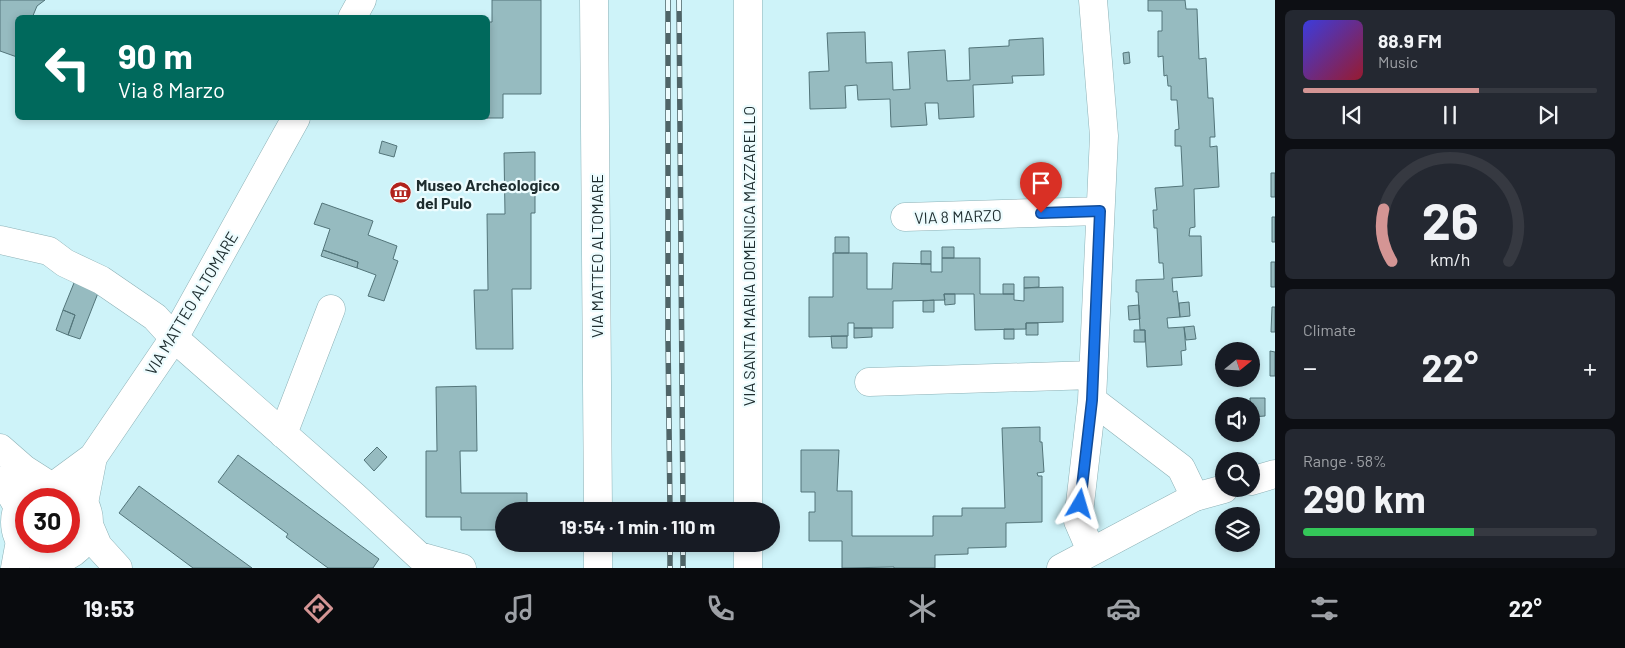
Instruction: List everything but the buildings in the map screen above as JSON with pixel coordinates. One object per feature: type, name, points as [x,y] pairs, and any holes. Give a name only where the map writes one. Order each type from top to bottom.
[{"type":"street","points":[[354,15],[362,0]]},
{"type":"street","name":"VIA MATTEO ALTOMARE","points":[[594,0],[598,502]]},
{"type":"street","name":"VIA SANTA MARIA DOMENICA MAZZARELLO","points":[[748,0],[748,502]]},
{"type":"street","points":[[1091,551],[1078,522],[1093,388],[1104,136],[1093,0]]},
{"type":"street","name":"VIA MATTEO ALTOMARE","points":[[52,485],[92,457],[174,338],[295,120]]},
{"type":"street","name":"VIA 8 MARZO","points":[[905,217],[1100,211]]},
{"type":"street","points":[[0,240],[49,251],[65,263],[101,280],[141,307],[155,317],[174,338],[419,556],[462,568]]},
{"type":"street","points":[[283,434],[331,309]]},
{"type":"street","points":[[870,382],[1093,388],[1181,468],[1196,497]]},
{"type":"street","points":[[0,448],[24,469],[52,485],[66,488],[76,494],[98,546],[118,568]]},
{"type":"street","name":"VIA MATTEO ALTOMARE","points":[[86,514],[92,457]]},
{"type":"street","points":[[1260,478],[1275,474]]},
{"type":"street","points":[[0,481],[6,486],[15,502]]},
{"type":"street","points":[[37,488],[52,485]]},
{"type":"street","points":[[1061,568],[1196,497],[1215,492]]},
{"type":"street","points":[[33,553],[60,563],[80,546],[86,536],[86,514]]},
{"type":"street","points":[[598,552],[598,568]]},
{"type":"street","points":[[748,552],[748,568]]},
{"type":"street","points":[[15,568],[18,553]]},
{"type":"railway","points":[[668,0],[670,502]]},
{"type":"railway","points":[[679,0],[683,502]]},
{"type":"railway","points":[[670,552],[670,568]]},
{"type":"railway","points":[[683,552],[683,568]]},
{"type":"place","name":"Museo Archeologico del Pulo","points":[[400,193]]},
{"type":"route","points":[[1041,213],[1100,211],[1092,400],[1080,504]]}]
